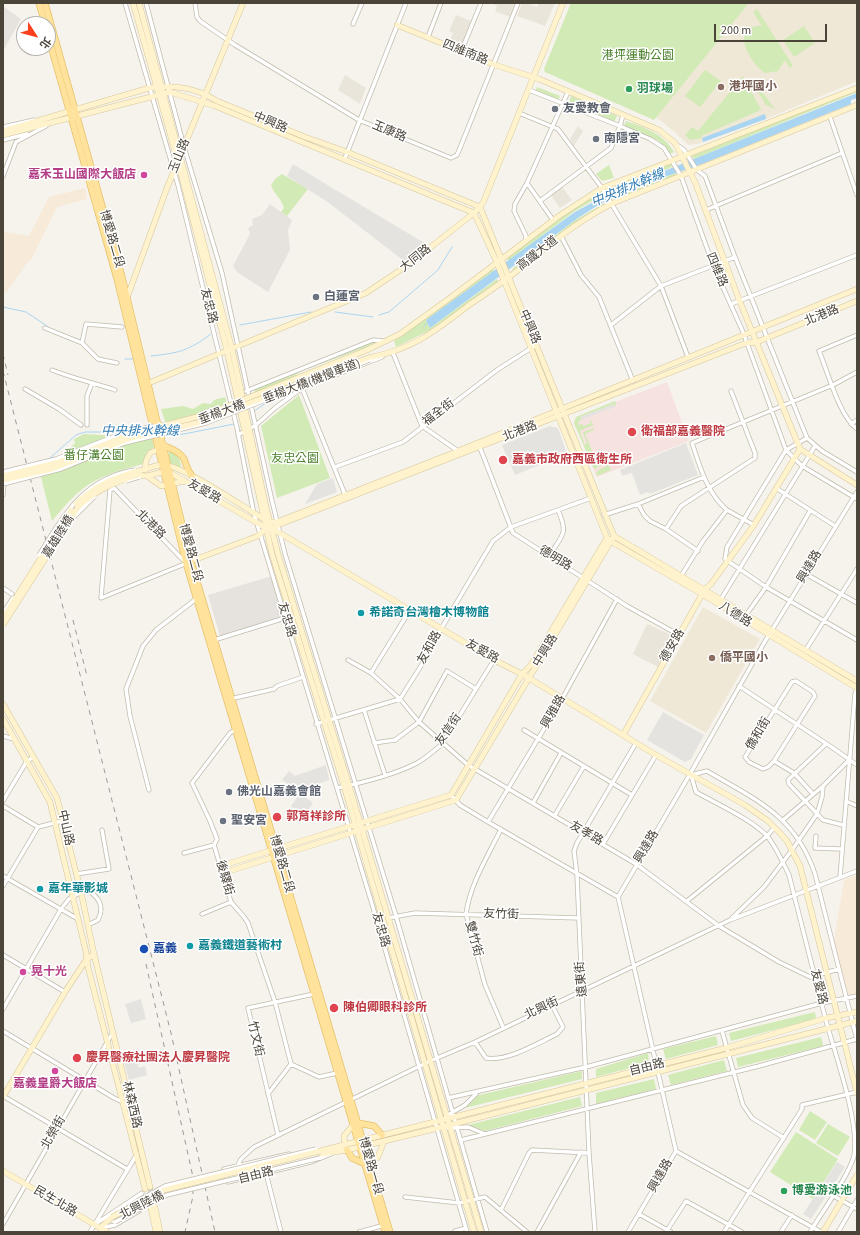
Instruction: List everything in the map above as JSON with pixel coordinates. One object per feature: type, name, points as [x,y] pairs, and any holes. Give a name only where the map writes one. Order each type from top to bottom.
[{"type":"main road","points":[[39,3],[43,16]]},
{"type":"main road","name":"博愛路二段","points":[[45,3],[127,296],[158,438],[157,450],[166,468]]},
{"type":"main road","name":"博愛路二段","points":[[54,56],[146,385]]},
{"type":"main road","name":"博愛路二段","points":[[158,438],[163,445],[169,484],[196,599],[225,696],[277,849],[348,1100]]},
{"type":"main road","points":[[163,445],[179,453],[184,458],[186,469],[192,476]]},
{"type":"main road","name":"博愛路二段","points":[[166,468],[162,472],[169,484]]},
{"type":"main road","name":"博愛路二段","points":[[188,562],[232,699],[237,729],[270,850],[337,1073],[348,1100]]},
{"type":"main road","name":"博愛路一段","points":[[348,1100],[385,1225],[385,1232]]},
{"type":"main road","points":[[355,1124],[374,1126],[383,1138]]},
{"type":"main road","points":[[346,1148],[352,1158],[367,1164]]},
{"type":"main road","name":"博愛路一段","points":[[385,1225],[390,1232]]},
{"type":"street","name":"友忠路","points":[[125,3],[174,171],[220,353],[235,420],[243,432],[266,528],[347,786],[427,1062],[445,1118],[474,1232]]},
{"type":"street","name":"友忠路","points":[[134,3],[160,87]]},
{"type":"street","name":"友忠路","points":[[139,3],[161,94],[232,349],[248,390],[281,535],[396,916],[487,1232]]},
{"type":"street","name":"友忠路","points":[[146,3],[169,86],[184,148],[222,274],[242,413],[238,435],[254,514],[316,724],[377,920],[467,1230]]},
{"type":"street","name":"玉康路","points":[[195,3],[197,17],[200,21],[228,40],[359,120],[451,158],[454,158],[460,148],[495,65],[518,3]]},
{"type":"street","name":"玉山路","points":[[124,311],[127,296],[174,171],[207,94],[243,3]]},
{"type":"street","points":[[353,24],[362,3]]},
{"type":"street","points":[[345,158],[406,3]]},
{"type":"street","points":[[428,37],[441,3]]},
{"type":"street","points":[[462,52],[481,3]]},
{"type":"street","name":"大同路","points":[[146,385],[369,292],[408,265],[474,213],[480,207],[529,90],[563,3]]},
{"type":"street","name":"四維南路","points":[[398,25],[495,65],[533,78]]},
{"type":"street","name":"四維路","points":[[533,78],[659,130],[675,143],[697,170],[705,176],[735,257],[807,438],[815,446],[857,472]]},
{"type":"street","name":"中興路","points":[[77,113],[149,88],[182,86],[207,94],[217,101],[299,135],[347,152],[480,207]]},
{"type":"street","name":"高鐵大道","points":[[388,341],[500,262],[553,220],[604,190],[857,88]]},
{"type":"street","name":"四維路","points":[[529,90],[620,126],[659,144],[673,161],[681,176],[713,265],[731,304],[772,409],[786,450],[802,466],[856,498]]},
{"type":"street","name":"中興路","points":[[56,118],[170,92],[203,102],[345,158],[474,213]]},
{"type":"street","points":[[525,243],[526,236],[514,211],[515,204],[527,183],[568,92]]},
{"type":"street","name":"高鐵大道","points":[[238,435],[256,425],[275,408],[302,388],[393,353],[427,336],[588,216],[612,202],[697,170],[857,105]]},
{"type":"street","points":[[519,113],[558,129],[604,190],[661,286],[688,357]]},
{"type":"street","points":[[540,201],[611,148],[623,115]]},
{"type":"street","points":[[830,117],[857,195]]},
{"type":"street","points":[[3,127],[56,118]]},
{"type":"street","points":[[3,131],[56,118]]},
{"type":"street","points":[[3,176],[16,142],[56,118]]},
{"type":"street","points":[[3,135],[56,118]]},
{"type":"street","points":[[3,140],[32,133]]},
{"type":"street","points":[[706,210],[842,153]]},
{"type":"street","name":"四維路","points":[[686,157],[690,172],[706,210],[740,302],[800,449],[857,485]]},
{"type":"street","points":[[527,183],[553,220]]},
{"type":"street","points":[[480,207],[500,262]]},
{"type":"street","points":[[474,213],[500,262]]},
{"type":"street","points":[[561,236],[581,274],[599,297],[635,387]]},
{"type":"street","points":[[731,304],[740,302],[857,255]]},
{"type":"street","points":[[611,325],[661,286],[735,257]]},
{"type":"street","name":"中興路","points":[[456,800],[586,578],[607,538],[555,410],[534,346],[507,275],[500,262]]},
{"type":"street","name":"中興路","points":[[451,795],[522,674],[531,665],[586,578],[612,542],[614,536],[604,515],[563,407],[503,279],[500,262]]},
{"type":"street","name":"北港路","points":[[347,497],[458,451],[479,445],[555,410],[743,336],[857,289]]},
{"type":"street","name":"北港路","points":[[273,529],[278,524],[479,445],[558,417],[746,343],[757,342],[857,302]]},
{"type":"street","points":[[82,343],[86,324],[122,327]]},
{"type":"street","points":[[45,328],[82,343],[98,359],[118,363]]},
{"type":"street","points":[[857,335],[819,351],[842,407],[851,424],[857,429]]},
{"type":"street","points":[[229,396],[248,390],[373,340],[388,341]]},
{"type":"street","name":"垂楊大橋","points":[[3,473],[63,461],[131,434],[208,414],[388,341]]},
{"type":"street","name":"福全街","points":[[335,467],[403,442],[497,370],[534,346]]},
{"type":"street","points":[[393,353],[422,426],[458,451]]},
{"type":"street","name":"垂楊大橋","points":[[3,480],[52,469],[131,438],[197,423],[369,359],[393,353]]},
{"type":"street","name":"垂楊大橋(機慢車道)","points":[[3,484],[61,469],[125,443],[206,423],[369,359]]},
{"type":"street","points":[[52,370],[66,376],[74,377],[115,390]]},
{"type":"street","points":[[754,525],[727,510],[718,503],[708,487],[692,443],[833,385],[857,372]]},
{"type":"street","points":[[88,424],[88,396],[92,383]]},
{"type":"street","points":[[302,388],[347,497]]},
{"type":"street","points":[[25,389],[59,409],[81,425]]},
{"type":"street","points":[[666,529],[681,506],[708,487],[755,458],[755,453],[744,422],[731,391]]},
{"type":"street","name":"友忠路","points":[[242,413],[248,422],[278,554],[326,721]]},
{"type":"street","points":[[851,424],[857,420]]},
{"type":"street","points":[[807,438],[786,450],[727,547],[725,559],[740,571],[766,587],[857,640]]},
{"type":"street","name":"德明路","points":[[479,445],[513,533],[617,599],[679,635]]},
{"type":"street","points":[[721,599],[740,571],[784,495],[815,446]]},
{"type":"street","name":"德安路","points":[[623,735],[704,592],[754,525],[800,449]]},
{"type":"street","points":[[144,470],[150,453],[157,450]]},
{"type":"street","points":[[3,629],[81,508],[106,489],[144,470],[166,468]]},
{"type":"street","name":"友愛路","points":[[166,468],[192,476],[264,519]]},
{"type":"street","name":"友愛路","points":[[166,468],[185,481],[257,521],[266,528]]},
{"type":"street","points":[[147,476],[162,472]]},
{"type":"street","points":[[3,473],[3,495]]},
{"type":"street","points":[[3,613],[66,513],[76,500],[90,488],[109,477],[138,473],[147,476],[161,486],[185,481]]},
{"type":"street","name":"嘉雄陸橋","points":[[3,618],[66,517],[76,504],[107,481],[138,473]]},
{"type":"street","name":"嘉雄陸橋","points":[[3,625],[78,507],[92,495],[111,484],[138,473]]},
{"type":"street","points":[[604,515],[638,504],[704,477]]},
{"type":"street","name":"北港路","points":[[114,488],[188,562],[102,598],[110,490],[114,488]]},
{"type":"street","points":[[776,488],[784,495],[835,526]]},
{"type":"street","name":"興達路","points":[[628,1232],[676,1151],[618,897],[770,633],[835,526],[856,498],[857,492]]},
{"type":"street","name":"友和路","points":[[400,699],[426,658],[441,629],[493,541],[511,528],[591,498]]},
{"type":"street","points":[[638,504],[644,515],[650,521],[666,529],[698,551]]},
{"type":"street","points":[[549,556],[565,531],[558,510]]},
{"type":"street","points":[[681,576],[727,510]]},
{"type":"street","points":[[745,616],[766,587],[810,511]]},
{"type":"street","name":"北港路","points":[[264,519],[278,524]]},
{"type":"street","points":[[188,562],[260,534],[266,528],[273,529]]},
{"type":"street","name":"友愛路","points":[[273,529],[494,660],[522,674],[656,755],[745,805],[774,828],[787,841],[800,866],[828,972],[857,1093]]},
{"type":"street","points":[[607,538],[614,536]]},
{"type":"street","name":"八德路","points":[[614,536],[681,576],[857,688]]},
{"type":"street","name":"八德路","points":[[607,538],[704,592],[721,599],[770,633],[857,681]]},
{"type":"street","points":[[805,651],[857,568]]},
{"type":"street","points":[[806,574],[857,603]]},
{"type":"street","points":[[3,588],[12,594]]},
{"type":"street","points":[[149,790],[130,716],[126,689],[143,646],[156,630],[196,599]]},
{"type":"street","name":"興雅路","points":[[488,822],[562,699],[617,599]]},
{"type":"street","points":[[371,673],[410,610]]},
{"type":"street","points":[[214,640],[285,618]]},
{"type":"street","name":"友孝路","points":[[348,660],[371,673],[400,699],[419,722],[442,744],[468,765],[636,864],[719,926],[779,962],[810,977],[839,969]]},
{"type":"street","name":"友信街","points":[[337,788],[385,775],[417,763],[442,744],[494,660]]},
{"type":"street","points":[[374,744],[395,740],[419,722],[447,671],[476,689]]},
{"type":"street","points":[[225,696],[232,699],[274,689],[277,686],[303,677]]},
{"type":"street","name":"僑和街","points":[[796,681],[813,692],[815,696],[774,761],[768,767],[763,769],[749,762],[745,757],[774,709],[792,682],[796,681]]},
{"type":"street","points":[[739,686],[834,748],[857,765]]},
{"type":"street","points":[[840,878],[843,825],[855,694],[857,688]]},
{"type":"street","points":[[316,724],[400,699]]},
{"type":"street","name":"中山路","points":[[3,704],[54,792],[81,892],[94,954]]},
{"type":"street","points":[[364,710],[385,775]]},
{"type":"street","name":"中山路","points":[[3,719],[48,798],[73,897],[86,960]]},
{"type":"street","name":"後驛街","points":[[237,729],[230,733],[192,783],[217,839],[214,845],[231,902],[244,916],[248,923],[275,1002],[291,1064]]},
{"type":"street","points":[[524,730],[632,795]]},
{"type":"street","points":[[3,736],[14,739],[21,737]]},
{"type":"street","name":"遠東街","points":[[595,1232],[577,875],[574,851],[583,832],[613,784],[636,743]]},
{"type":"street","points":[[826,744],[788,780],[789,784],[823,820],[843,825]]},
{"type":"street","points":[[533,803],[561,753]]},
{"type":"street","points":[[604,844],[656,755]]},
{"type":"street","points":[[3,801],[27,760],[34,757]]},
{"type":"street","points":[[783,820],[823,786],[849,760]]},
{"type":"street","points":[[774,761],[794,773],[813,794]]},
{"type":"street","points":[[554,815],[584,766]]},
{"type":"street","name":"友愛路","points":[[690,774],[708,770],[771,809],[783,820],[799,840],[811,862],[818,886],[839,969],[851,1013],[855,1022],[857,1039]]},
{"type":"street","name":"友愛路","points":[[690,774],[696,792],[756,827],[767,836],[783,861],[794,894],[828,1027],[848,1095],[856,1139],[854,1156],[810,1232]]},
{"type":"street","points":[[730,920],[764,887],[799,840],[817,814],[822,797],[823,786]]},
{"type":"street","points":[[221,866],[270,850],[349,828],[451,795],[460,805],[577,875],[618,897]]},
{"type":"street","points":[[223,873],[456,800]]},
{"type":"street","points":[[846,800],[857,806]]},
{"type":"street","points":[[3,806],[38,827]]},
{"type":"street","points":[[3,886],[38,827],[62,821]]},
{"type":"street","points":[[687,901],[767,836],[774,828]]},
{"type":"street","points":[[76,874],[109,869],[102,830]]},
{"type":"street","name":"雙竹街","points":[[501,830],[472,891],[466,914],[485,985],[503,1027]]},
{"type":"street","points":[[816,836],[814,848],[841,849]]},
{"type":"street","points":[[184,853],[214,845]]},
{"type":"street","name":"北興街","points":[[238,1165],[241,1159],[254,1148],[437,1057],[475,1042],[503,1027],[730,920],[794,894],[857,871]]},
{"type":"street","points":[[3,876],[78,919]]},
{"type":"street","points":[[3,1009],[61,909],[73,897],[86,889],[95,894],[101,902],[101,912],[98,920],[88,925]]},
{"type":"street","points":[[202,914],[231,902]]},
{"type":"street","name":"友竹街","points":[[377,920],[415,912],[578,918]]},
{"type":"street","points":[[94,954],[86,960],[65,992],[3,1097],[127,1169]]},
{"type":"street","name":"林森西路","points":[[94,954],[142,1153],[146,1190]]},
{"type":"street","points":[[3,955],[65,992]]},
{"type":"street","name":"林森西路","points":[[86,960],[146,1190]]},
{"type":"street","name":"竹文街","points":[[278,1135],[248,1008],[314,994]]},
{"type":"street","name":"自由路","points":[[448,1098],[586,1067],[822,1003],[857,996]]},
{"type":"street","points":[[475,1042],[486,1058],[494,1059],[504,1058],[557,1034],[563,1027],[552,1005]]},
{"type":"street","name":"自由路","points":[[319,1153],[346,1148],[383,1138],[445,1118],[454,1117],[726,1048],[826,1018],[857,1012]]},
{"type":"street","name":"自由路","points":[[383,1138],[457,1125],[728,1055],[828,1027],[855,1022]]},
{"type":"street","points":[[3,1031],[123,1103],[131,1106]]},
{"type":"street","points":[[722,1031],[743,1106],[752,1118],[784,1138]]},
{"type":"street","name":"北榮街","points":[[3,1224],[26,1185],[56,1128],[114,1032]]},
{"type":"street","name":"自由路","points":[[461,1140],[588,1109],[857,1039]]},
{"type":"street","points":[[268,1094],[291,1064],[319,1077],[337,1073]]},
{"type":"street","name":"自由路","points":[[445,1118],[453,1111],[465,1105],[472,1096],[478,1092]]},
{"type":"street","points":[[724,1232],[730,1225],[802,1109],[802,1105],[857,1093]]},
{"type":"street","points":[[852,1116],[857,1115]]},
{"type":"street","points":[[346,1148],[344,1136],[355,1124]]},
{"type":"street","name":"自由路","points":[[457,1125],[468,1127],[485,1135]]},
{"type":"street","name":"友忠路","points":[[447,1127],[472,1200],[481,1232]]},
{"type":"street","points":[[367,1164],[378,1157],[383,1138]]},
{"type":"street","name":"自由路","points":[[315,1148],[336,1149],[318,1160],[228,1182],[224,1169],[315,1148]]},
{"type":"street","points":[[501,1210],[529,1153],[532,1150],[590,1153]]},
{"type":"street","points":[[676,1151],[822,1232],[843,1201],[857,1175]]},
{"type":"street","points":[[537,1232],[581,1152]]},
{"type":"street","points":[[90,1232],[136,1154],[142,1153]]},
{"type":"street","name":"北興陸橋","points":[[100,1228],[164,1190],[319,1153]]},
{"type":"street","name":"民生北路","points":[[3,1171],[107,1232]]},
{"type":"street","points":[[270,1172],[267,1177],[281,1232]]},
{"type":"street","points":[[95,1225],[146,1190]]},
{"type":"street","points":[[832,1194],[857,1209]]},
{"type":"street","points":[[405,1197],[459,1203],[485,1197],[527,1232]]},
{"type":"street","points":[[838,1232],[857,1200]]},
{"type":"street","points":[[639,1214],[668,1231],[686,1201],[742,1232]]},
{"type":"street","points":[[113,1220],[151,1207]]},
{"type":"street","points":[[151,1207],[156,1232]]},
{"type":"street","points":[[151,1207],[160,1232]]},
{"type":"street","points":[[781,1232],[792,1216]]},
{"type":"street","points":[[359,1232],[385,1225]]},
{"type":"street","points":[[455,1230],[467,1230]]},
{"type":"shaded area","points":[[491,3],[515,3],[510,17],[495,11],[497,6]]},
{"type":"shaded area","points":[[522,3],[528,3],[537,7],[539,3],[555,3],[545,26],[517,16]]},
{"type":"shaded area","points":[[749,3],[857,3],[857,81],[766,119],[698,144],[688,145],[656,117]]},
{"type":"shaded area","points":[[3,6],[17,16],[16,28],[3,51]]},
{"type":"shaded area","points":[[456,15],[471,21],[462,44],[458,47],[448,44],[453,33],[449,31]]},
{"type":"shaded area","points":[[345,75],[366,88],[360,104],[338,90]]},
{"type":"shaded area","points":[[578,126],[583,131],[574,146],[570,139]]},
{"type":"shaded area","points":[[293,164],[426,244],[404,261],[329,203],[287,176]]},
{"type":"shaded area","points":[[562,187],[572,200],[560,208],[551,195]]},
{"type":"shaded area","points":[[85,188],[87,199],[57,207],[31,260],[29,260],[6,293],[3,292],[3,232],[29,236],[49,197]]},
{"type":"shaded area","points":[[270,204],[292,220],[288,230],[290,250],[268,292],[237,272],[233,266],[250,234],[248,228],[253,225],[252,219],[262,215]]},
{"type":"shaded area","name":"衛福部嘉義醫院","points":[[667,382],[689,441],[597,477],[574,423],[576,417]]},
{"type":"shaded area","points":[[614,404],[615,407],[581,420],[580,417]]},
{"type":"shaded area","points":[[550,426],[558,428],[567,454],[515,475],[502,445]]},
{"type":"shaded area","points":[[686,443],[698,475],[650,494],[647,492],[640,495],[632,473],[622,476],[620,470]]},
{"type":"shaded area","points":[[333,478],[337,492],[305,504],[317,484]]},
{"type":"shaded area","points":[[272,576],[284,617],[220,636],[208,595]]},
{"type":"shaded area","name":"僑平國小","points":[[703,607],[760,639],[706,733],[650,701]]},
{"type":"shaded area","points":[[647,624],[674,636],[658,667],[633,654]]},
{"type":"shaded area","points":[[663,712],[704,735],[691,759],[685,762],[647,740]]},
{"type":"shaded area","points":[[326,765],[329,780],[317,784],[318,790],[304,794],[282,780],[289,771],[295,776]]},
{"type":"shaded area","points":[[300,793],[313,803],[303,817],[291,806]]},
{"type":"shaded area","points":[[857,875],[857,994],[848,996],[834,941],[844,880]]},
{"type":"shaded area","points":[[141,999],[146,1019],[131,1023],[125,1004]]},
{"type":"shaded area","points":[[136,1059],[139,1068],[145,1066],[147,1075],[129,1080],[124,1062]]},
{"type":"shaded area","points":[[837,1162],[845,1167],[811,1219],[803,1214]]},
{"type":"green space","name":"港坪運動公園","points":[[571,3],[749,3],[654,120],[545,72],[544,69]]},
{"type":"green space","points":[[757,9],[793,66],[790,68],[785,60],[778,71],[765,73],[753,61],[748,53],[744,38],[746,32],[752,27],[762,26],[753,12]]},
{"type":"green space","points":[[804,26],[815,43],[794,57],[783,40]]},
{"type":"green space","points":[[705,70],[721,81],[700,107],[685,96]]},
{"type":"green space","points":[[743,76],[761,110],[701,136],[702,138],[690,140],[685,135],[692,127],[698,131]]},
{"type":"green space","points":[[757,85],[775,109],[766,105],[755,87]]},
{"type":"green space","points":[[537,87],[560,96],[557,101],[535,92]]},
{"type":"green space","points":[[857,89],[857,92],[694,159],[692,156]]},
{"type":"green space","points":[[571,96],[617,116],[614,122],[569,102]]},
{"type":"green space","points":[[626,121],[653,132],[665,140],[674,152],[669,154],[659,141],[624,126]]},
{"type":"green space","points":[[671,163],[672,167],[609,193],[607,190]]},
{"type":"green space","points":[[609,165],[614,178],[602,181],[596,174]]},
{"type":"green space","points":[[675,173],[676,176],[613,199]]},
{"type":"green space","points":[[282,174],[308,189],[287,216],[281,212],[284,208],[271,185],[276,178]]},
{"type":"green space","points":[[601,192],[603,195],[575,211],[508,261],[507,258],[554,222]]},
{"type":"green space","points":[[608,201],[513,270],[512,269],[574,221]]},
{"type":"green space","points":[[493,268],[494,271],[426,320],[430,328],[497,279],[498,281],[430,330],[396,347],[394,341]]},
{"type":"green space","points":[[374,341],[374,343],[367,347],[301,371],[259,404],[254,389]]},
{"type":"green space","name":"友忠公園","points":[[299,395],[330,478],[277,498],[261,426]]},
{"type":"green space","points":[[225,397],[230,415],[189,423],[166,424],[161,409],[183,406],[193,409],[203,403],[211,404],[214,400]]},
{"type":"green space","points":[[615,401],[615,407],[614,404],[580,417],[581,420],[578,422],[579,425],[582,424],[584,426],[591,423],[590,420],[592,421],[593,425],[581,430],[580,432],[585,445],[587,443],[583,432],[594,428],[594,430],[585,434],[598,465],[607,462],[611,470],[597,476],[596,473],[600,469],[607,466],[607,463],[594,469],[574,423],[576,417]]},
{"type":"green space","name":"番仔溝公園","points":[[84,434],[152,438],[154,447],[148,453],[143,464],[102,477],[82,489],[52,521],[41,477],[75,443],[74,439]]},
{"type":"green space","points":[[169,452],[177,455],[181,469],[169,464]]},
{"type":"green space","points":[[815,1012],[816,1019],[731,1041],[729,1033]]},
{"type":"green space","points":[[716,1036],[718,1045],[666,1059],[663,1049]]},
{"type":"green space","points":[[821,1037],[823,1046],[738,1067],[736,1058]]},
{"type":"green space","points":[[648,1053],[649,1063],[596,1077],[596,1069]]},
{"type":"green space","points":[[724,1060],[727,1071],[671,1085],[668,1075]]},
{"type":"green space","points":[[582,1071],[582,1079],[465,1108],[475,1096]]},
{"type":"green space","points":[[654,1079],[656,1089],[596,1104],[596,1093]]},
{"type":"green space","points":[[580,1097],[582,1106],[485,1131],[468,1125]]},
{"type":"green space","points":[[810,1111],[827,1122],[815,1140],[799,1130]]},
{"type":"green space","points":[[828,1124],[850,1137],[838,1156],[816,1143]]},
{"type":"green space","points":[[796,1132],[838,1159],[813,1199],[770,1172]]},
{"type":"water","points":[[857,93],[857,98],[851,100],[851,104],[702,164],[644,184],[600,204],[578,218],[430,328],[426,320],[575,212],[610,193]]},
{"type":"water","points":[[765,114],[766,119],[703,142],[702,138]]},
{"type":"waterway","points":[[379,315],[389,312],[438,270],[452,247]]},
{"type":"waterway","points":[[3,307],[26,312],[47,326]]},
{"type":"waterway","points":[[240,325],[311,312]]},
{"type":"waterway","points":[[335,312],[373,317]]},
{"type":"waterway","name":"中央排水幹線","points":[[424,326],[428,322]]},
{"type":"waterway","points":[[151,356],[169,354],[189,348],[211,334]]},
{"type":"waterway","points":[[125,359],[133,359]]},
{"type":"waterway","name":"中央排水幹線","points":[[253,412],[269,401]]},
{"type":"waterway","name":"中央排水幹線","points":[[166,435],[184,434],[234,424]]},
{"type":"waterway","name":"中央排水幹線","points":[[50,458],[76,435],[85,432],[121,432]]},
{"type":"tunnel","points":[[150,1187],[154,1206]]},
{"type":"railway","points":[[3,354],[8,375]]},
{"type":"railway","points":[[3,371],[171,1033],[215,1232]]},
{"type":"railway","points":[[73,620],[87,676]]},
{"type":"railway","points":[[146,964],[193,1177],[193,1196],[185,1232]]},
{"type":"place","name":"港坪國小","points":[[721,87]]},
{"type":"place","name":"羽球場","points":[[629,89]]},
{"type":"place","name":"友愛教會","points":[[555,109]]},
{"type":"place","name":"南隱宮","points":[[596,139]]},
{"type":"place","name":"嘉禾玉山國際大飯店","points":[[144,175]]},
{"type":"place","name":"白蓮宮","points":[[316,297]]},
{"type":"place","name":"衛福部嘉義醫院","points":[[632,432]]},
{"type":"place","name":"嘉義市政府西區衛生所","points":[[503,460]]},
{"type":"place","name":"希諾奇台灣檜木博物館","points":[[361,613]]},
{"type":"place","name":"僑平國小","points":[[712,658]]},
{"type":"place","name":"佛光山嘉義會館","points":[[229,792]]},
{"type":"place","name":"郭育祥診所","points":[[277,817]]},
{"type":"place","name":"聖安宮","points":[[223,821]]},
{"type":"place","name":"嘉年華影城","points":[[40,889]]},
{"type":"place","name":"嘉義鐵道藝術村","points":[[190,946]]},
{"type":"place","name":"嘉義","points":[[144,949]]},
{"type":"place","name":"晃十光","points":[[23,972]]},
{"type":"place","name":"陳伯卿眼科診所","points":[[334,1008]]},
{"type":"place","name":"慶昇醫療社團法人慶昇醫院","points":[[77,1058]]},
{"type":"place","name":"嘉義皇爵大飯店","points":[[55,1071]]},
{"type":"place","name":"博愛游泳池","points":[[784,1191]]}]
